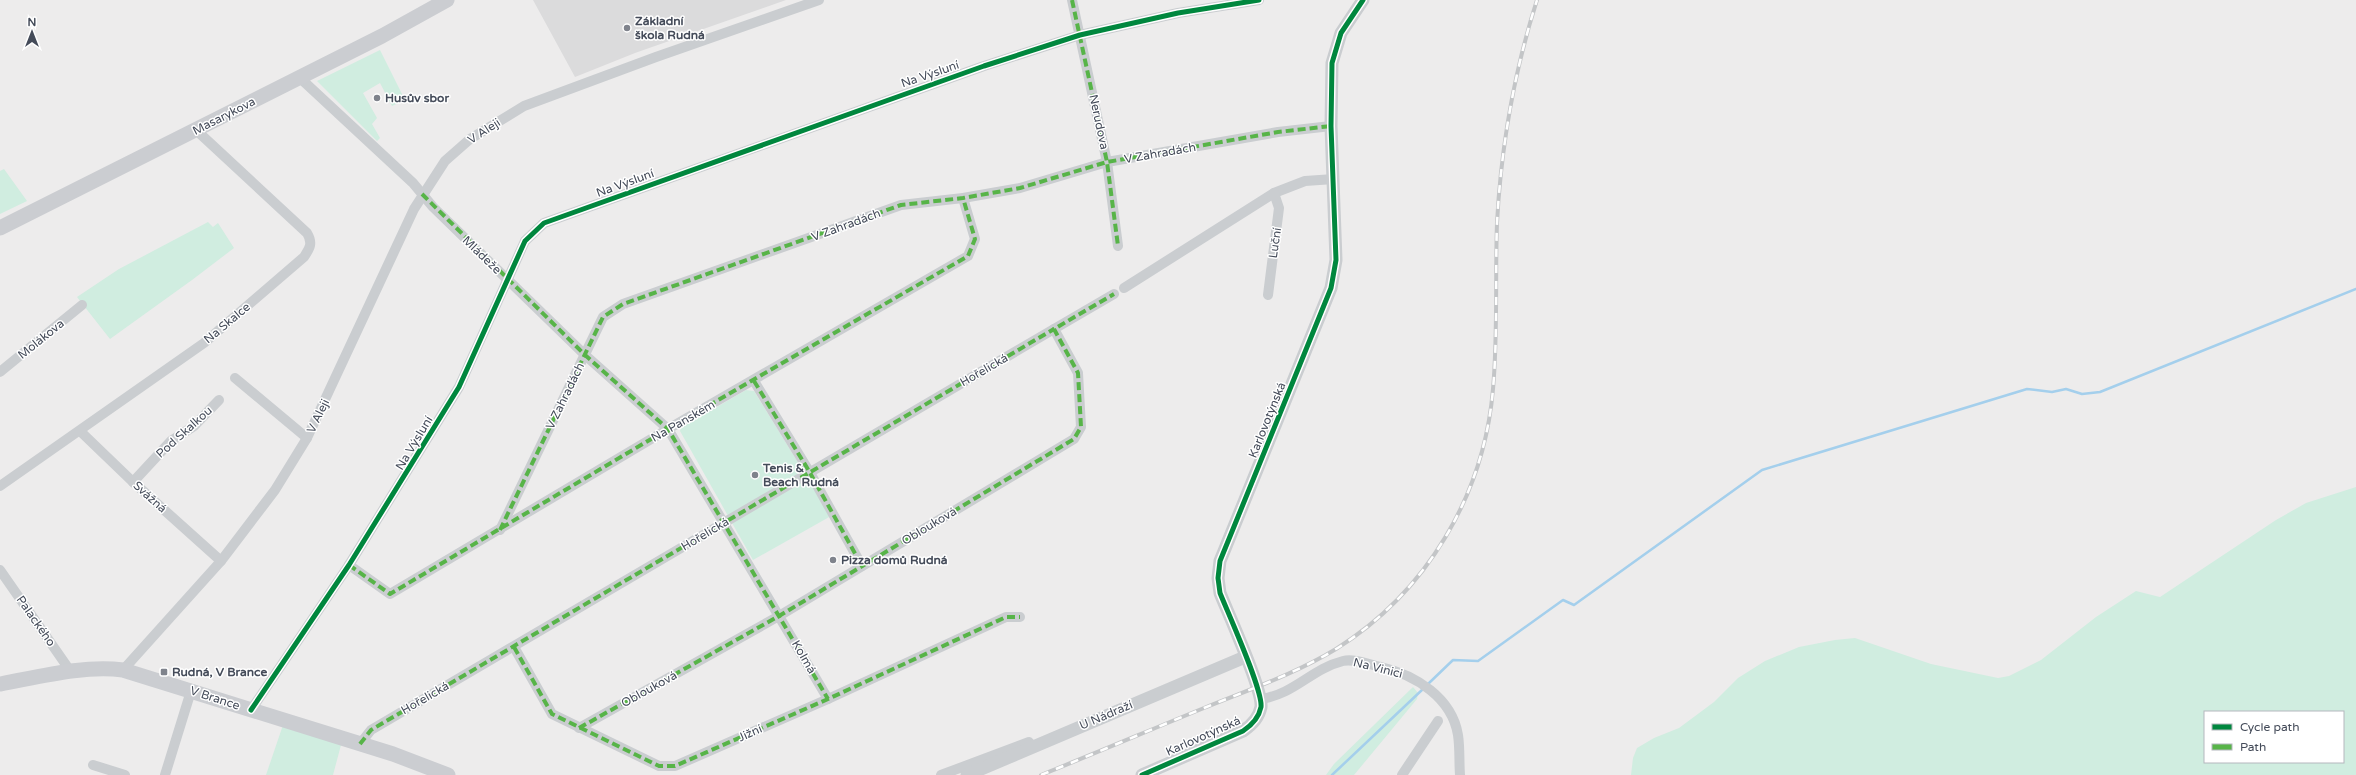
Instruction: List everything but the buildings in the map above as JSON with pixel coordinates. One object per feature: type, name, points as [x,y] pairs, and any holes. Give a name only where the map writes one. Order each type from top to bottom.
[{"type":"main road","name":"Masarykova","points":[[0,228],[300,78],[405,24],[447,0]]},
{"type":"main road","name":"V Brance","points":[[0,684],[72,672],[101,669],[123,670],[360,744],[448,775]]},
{"type":"street","name":"V Aleji","points":[[123,670],[221,561],[275,490],[307,438],[422,194],[445,161],[470,139],[524,106],[656,57],[819,0]]},
{"type":"street","name":"Nerudova","points":[[1072,0],[1107,162],[1118,246]]},
{"type":"street","name":"Na Výsluní","points":[[251,710],[349,565],[459,386],[525,240],[544,223],[984,66],[1080,35],[1178,13],[1259,0]]},
{"type":"street","name":"Karlovotýnská","points":[[1142,775],[1249,727],[1257,717],[1261,708],[1261,699],[1220,593],[1218,578],[1220,562],[1331,288],[1336,260],[1331,126],[1332,63],[1341,33],[1363,0]]},
{"type":"street","name":"Mládeže","points":[[300,78],[422,194],[585,355],[668,429],[723,523]]},
{"type":"street","name":"V Zahradách","points":[[500,530],[603,317],[623,304],[901,205],[963,198],[1020,188],[1107,162],[1278,132],[1331,126]]},
{"type":"street","name":"Na Skalce","points":[[0,486],[204,343],[304,257],[311,247],[310,239],[306,233],[196,130]]},
{"type":"street","points":[[1124,288],[1274,193],[1305,181],[1334,179]]},
{"type":"street","name":"Luční","points":[[1268,295],[1279,208],[1274,193]]},
{"type":"street","name":"Na Panském","points":[[349,565],[390,594],[668,429],[968,256],[975,239],[963,198]]},
{"type":"street","points":[[1054,329],[1114,294]]},
{"type":"street","name":"Molákova","points":[[0,372],[82,305]]},
{"type":"street","name":"Hořelická","points":[[360,744],[371,730],[514,647],[809,471],[1054,329]]},
{"type":"street","name":"Oblouková","points":[[579,728],[779,616],[1074,439],[1081,427],[1078,373],[1054,329]]},
{"type":"street","name":"V Aleji","points":[[235,378],[307,438]]},
{"type":"street","points":[[754,380],[809,471],[862,566]]},
{"type":"street","name":"Pod Skalkou","points":[[133,482],[170,441],[194,426],[219,400]]},
{"type":"street","name":"Svážná","points":[[80,431],[133,482],[221,561]]},
{"type":"street","name":"Kolmá","points":[[723,523],[828,699]]},
{"type":"street","name":"Palackého","points":[[0,570],[72,672]]},
{"type":"street","name":"Jižní","points":[[514,647],[552,714],[659,766],[675,766],[828,699],[1006,618],[1020,618]]},
{"type":"street","name":"U Nádraží","points":[[967,775],[1245,656]]},
{"type":"street","name":"Na Vinici","points":[[1261,699],[1280,695],[1319,671],[1345,660],[1399,671],[1420,681],[1449,709],[1458,736],[1460,775]]},
{"type":"street","points":[[165,775],[191,691]]},
{"type":"street","points":[[1402,775],[1438,721]]},
{"type":"street","points":[[941,775],[1029,742],[1033,747]]},
{"type":"street","points":[[93,764],[125,775]]},
{"type":"shaded area","name":"Základní škola Rudná","points":[[533,0],[786,0],[635,53],[575,77]]},
{"type":"green space","points":[[380,50],[405,100],[392,106],[380,83],[363,93],[377,118],[372,124],[380,138],[377,141],[317,81]]},
{"type":"green space","points":[[4,169],[27,201],[0,214],[0,171]]},
{"type":"green space","points":[[208,222],[213,227],[218,223],[234,248],[110,339],[77,297],[119,269]]},
{"type":"green space","name":"Tenis & Beach Rudná","points":[[746,390],[754,391],[831,516],[753,560],[680,431],[681,428]]},
{"type":"green space","points":[[2356,487],[2356,775],[1631,775],[1633,758],[1637,748],[1654,738],[1679,728],[1714,702],[1738,678],[1765,661],[1799,647],[1855,638],[1931,664],[1998,678],[2009,676],[2041,660],[2096,617],[2136,591],[2160,597],[2276,520],[2306,503]]},
{"type":"green space","points":[[1413,687],[1418,693],[1417,699],[1354,775],[1326,775],[1334,764]]},
{"type":"green space","points":[[283,725],[341,745],[333,775],[266,775]]},
{"type":"waterway","points":[[1428,684],[1453,660],[1478,661],[1563,600],[1574,605],[1762,470],[2027,389],[2052,392],[2066,389],[2082,394],[2100,392],[2356,289]]},
{"type":"waterway","points":[[1332,775],[1423,689]]},
{"type":"railway","points":[[1041,775],[1271,681],[1336,649],[1369,626],[1398,599],[1423,570],[1445,537],[1463,503],[1477,466],[1487,428],[1495,368],[1497,223],[1505,138],[1515,82],[1537,0]]},
{"type":"marked path","points":[[1072,0],[1107,162],[1118,246]]},
{"type":"marked path","points":[[500,530],[603,317],[623,304],[901,205],[963,198],[1020,188],[1107,162],[1278,132],[1331,126]]},
{"type":"marked path","points":[[422,194],[585,355],[668,429],[828,699]]},
{"type":"marked path","points":[[349,565],[390,594],[668,429],[968,256],[975,239],[963,198]]},
{"type":"marked path","points":[[579,728],[779,616],[1074,439],[1081,427],[1078,373],[1054,329],[1114,294]]},
{"type":"marked path","points":[[360,744],[371,730],[1054,329]]},
{"type":"marked path","points":[[754,381],[809,471],[862,566]]},
{"type":"marked path","points":[[514,647],[552,714],[659,766],[675,766],[828,699],[1006,617],[1020,617]]},
{"type":"cycle path","points":[[251,710],[349,565],[459,387],[525,241],[544,223],[984,66],[1080,35],[1178,13],[1259,0]]},
{"type":"cycle path","points":[[1142,775],[1243,731],[1255,720],[1260,711],[1260,698],[1257,685],[1220,593],[1218,578],[1220,561],[1331,288],[1336,260],[1331,126],[1332,63],[1341,33],[1363,0]]},
{"type":"place","name":"Základní škola Rudná","points":[[627,28]]},
{"type":"place","name":"Husův sbor","points":[[377,98]]},
{"type":"place","name":"Tenis & Beach Rudná","points":[[755,475]]},
{"type":"place","name":"Pizza domů Rudná","points":[[833,560]]},
{"type":"place","name":"Rudná, V Brance","points":[[164,672]]}]
